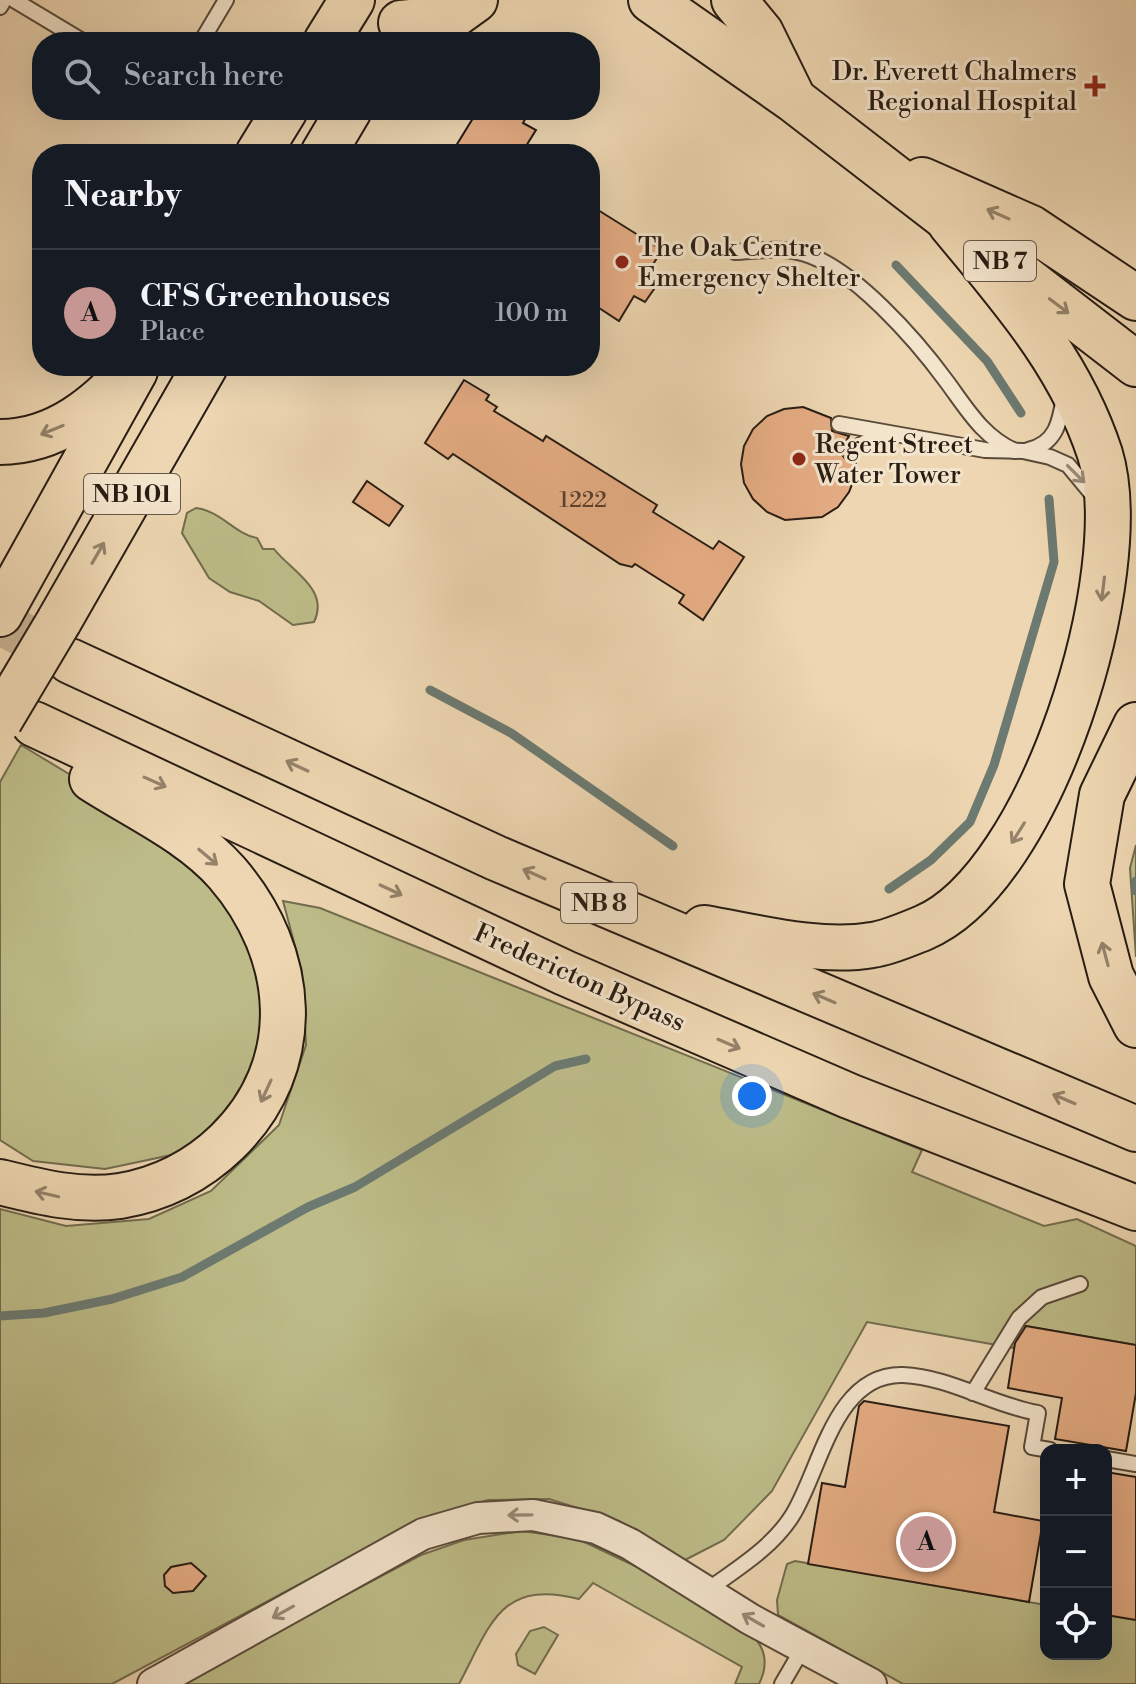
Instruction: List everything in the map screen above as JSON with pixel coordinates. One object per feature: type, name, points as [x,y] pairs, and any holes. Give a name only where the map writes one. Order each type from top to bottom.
[{"type":"main road","points":[[332,32],[352,0]]},
{"type":"main road","points":[[402,22],[450,18],[475,0]]},
{"type":"main road","name":"NB 7","points":[[651,0],[794,100],[1136,364]]},
{"type":"main road","points":[[734,0],[761,33],[794,100]]},
{"type":"main road","points":[[264,144],[279,120]]},
{"type":"main road","points":[[329,144],[343,120]]},
{"type":"main road","name":"NB 7","points":[[865,154],[1031,228],[1136,298]]},
{"type":"main road","points":[[625,914],[797,944],[872,945],[926,927],[966,899],[1000,863],[1033,808],[1060,742],[1087,662],[1102,598],[1109,522],[1102,457],[1067,379],[1045,339],[950,223]]},
{"type":"main road","points":[[0,442],[17,442],[56,430],[108,395],[126,376]]},
{"type":"main road","name":"NB 101","points":[[6,604],[131,376]]},
{"type":"main road","name":"NB 101","points":[[20,727],[200,376]]},
{"type":"main road","name":"NB 8","points":[[64,641],[625,914],[1136,1129]]},
{"type":"main road","points":[[1136,725],[1102,795],[1087,884],[1111,976],[1136,1025]]},
{"type":"main road","points":[[0,1182],[62,1197],[119,1196],[165,1184],[204,1164],[262,1102],[274,1073],[284,1014],[282,985],[261,926],[226,872],[173,828],[20,727]]},
{"type":"main road","name":"Fredericton Bypass","points":[[20,727],[565,973],[849,1096],[1136,1208]]},
{"type":"main road","points":[[849,1096],[1136,1228]]},
{"type":"street","points":[[153,1684],[423,1534],[478,1518],[533,1515],[596,1528],[630,1544],[705,1592],[871,1684]]},
{"type":"lane","points":[[0,7],[4,0]]},
{"type":"lane","points":[[14,0],[67,32]]},
{"type":"lane","points":[[207,32],[226,0]]},
{"type":"lane","points":[[735,252],[802,253],[837,268],[899,328],[997,443],[1068,465],[1087,485],[1109,522]]},
{"type":"lane","points":[[839,424],[881,434],[985,450],[1019,451],[1040,447],[1050,440],[1059,424],[1067,379]]},
{"type":"lane","points":[[850,451],[881,434]]},
{"type":"lane","points":[[973,1393],[1019,1318],[1042,1297],[1080,1284]]},
{"type":"lane","points":[[705,1592],[769,1545],[792,1516],[852,1397],[875,1380],[900,1375],[933,1379],[1011,1408],[1038,1413],[1032,1447],[1040,1448]]},
{"type":"lane","points":[[1112,1460],[1136,1464]]},
{"type":"lane","points":[[782,1684],[803,1648]]},
{"type":"shaded area","points":[[196,508],[213,513],[257,538],[263,549],[274,549],[313,590],[318,610],[314,622],[293,625],[259,601],[230,592],[209,578],[182,533],[187,513]]},
{"type":"shaded area","points":[[21,745],[152,824],[201,867],[239,920],[266,982],[255,1080],[195,1150],[105,1169],[33,1161],[0,1140],[0,782]]},
{"type":"shaded area","points":[[1136,845],[1136,957],[1130,868]]},
{"type":"shaded area","points":[[283,901],[320,908],[922,1150],[912,1172],[1044,1226],[1077,1219],[1136,1246],[1136,1345],[1019,1325],[1014,1348],[867,1322],[772,1491],[724,1540],[685,1560],[619,1521],[549,1499],[488,1500],[420,1520],[112,1684],[0,1684],[0,1209],[66,1226],[149,1219],[211,1191],[279,1125],[306,1045],[302,972]]},
{"type":"shaded area","points":[[522,1531],[578,1539],[635,1566],[755,1638],[764,1660],[759,1684],[735,1684],[742,1667],[593,1583],[579,1599],[552,1594],[531,1595],[515,1601],[490,1625],[459,1684],[177,1684],[421,1555],[464,1540]]},
{"type":"shaded area","points":[[795,1561],[1040,1604],[1040,1660],[1112,1660],[1112,1616],[1136,1620],[1136,1684],[903,1684],[778,1615],[777,1600],[787,1564]]},
{"type":"shaded area","points":[[544,1627],[558,1635],[535,1674],[518,1665],[516,1654],[530,1631]]},
{"type":"building","points":[[472,120],[525,120],[523,123],[536,130],[527,144],[457,144]]},
{"type":"building","name":"The Oak Centre Emergency Shelter","points":[[600,211],[662,250],[647,274],[659,282],[645,302],[634,296],[619,321],[600,309]]},
{"type":"building","points":[[464,380],[489,395],[486,400],[497,407],[494,411],[543,441],[546,436],[657,505],[653,512],[713,549],[719,541],[744,557],[703,620],[679,603],[684,595],[635,564],[632,567],[620,564],[453,454],[448,459],[425,443]]},
{"type":"building","name":"Regent Street Water Tower","points":[[803,407],[831,418],[832,431],[849,436],[840,452],[846,460],[856,459],[856,474],[849,492],[838,507],[822,517],[785,520],[767,512],[753,499],[744,483],[741,464],[744,446],[753,429],[767,416],[784,409]]},
{"type":"building","points":[[367,481],[403,506],[389,526],[353,502]]},
{"type":"building","points":[[1026,1326],[1136,1345],[1136,1393],[1126,1451],[1112,1449],[1112,1444],[1055,1439],[1062,1398],[1008,1388],[1015,1343]]},
{"type":"building","points":[[864,1401],[1009,1426],[994,1512],[1040,1520],[1029,1602],[808,1564],[822,1483],[845,1487],[859,1406]]},
{"type":"building","points":[[1112,1473],[1136,1477],[1136,1620],[1112,1616]]},
{"type":"building","points":[[191,1563],[206,1576],[193,1591],[173,1593],[165,1586],[164,1575],[171,1567]]},
{"type":"waterway","points":[[896,265],[987,361],[1021,413]]},
{"type":"waterway","points":[[889,889],[931,860],[970,822],[994,765],[1054,562],[1049,499]]},
{"type":"waterway","points":[[430,690],[511,733],[673,846]]},
{"type":"waterway","points":[[1136,881],[1136,891]]},
{"type":"waterway","points":[[0,1316],[44,1313],[112,1299],[182,1277],[308,1207],[355,1187],[555,1066],[586,1059]]},
{"type":"tunnel","points":[[0,622],[70,661]]},
{"type":"place","name":"Dr. Everett Chalmers Regional Hospital","points":[[1095,86]]},
{"type":"place","name":"The Oak Centre Emergency Shelter","points":[[622,262]]},
{"type":"place","name":"Regent Street Water Tower","points":[[799,459]]},
{"type":"place","name":"CFS Greenhouses","points":[[926,1542]]}]
